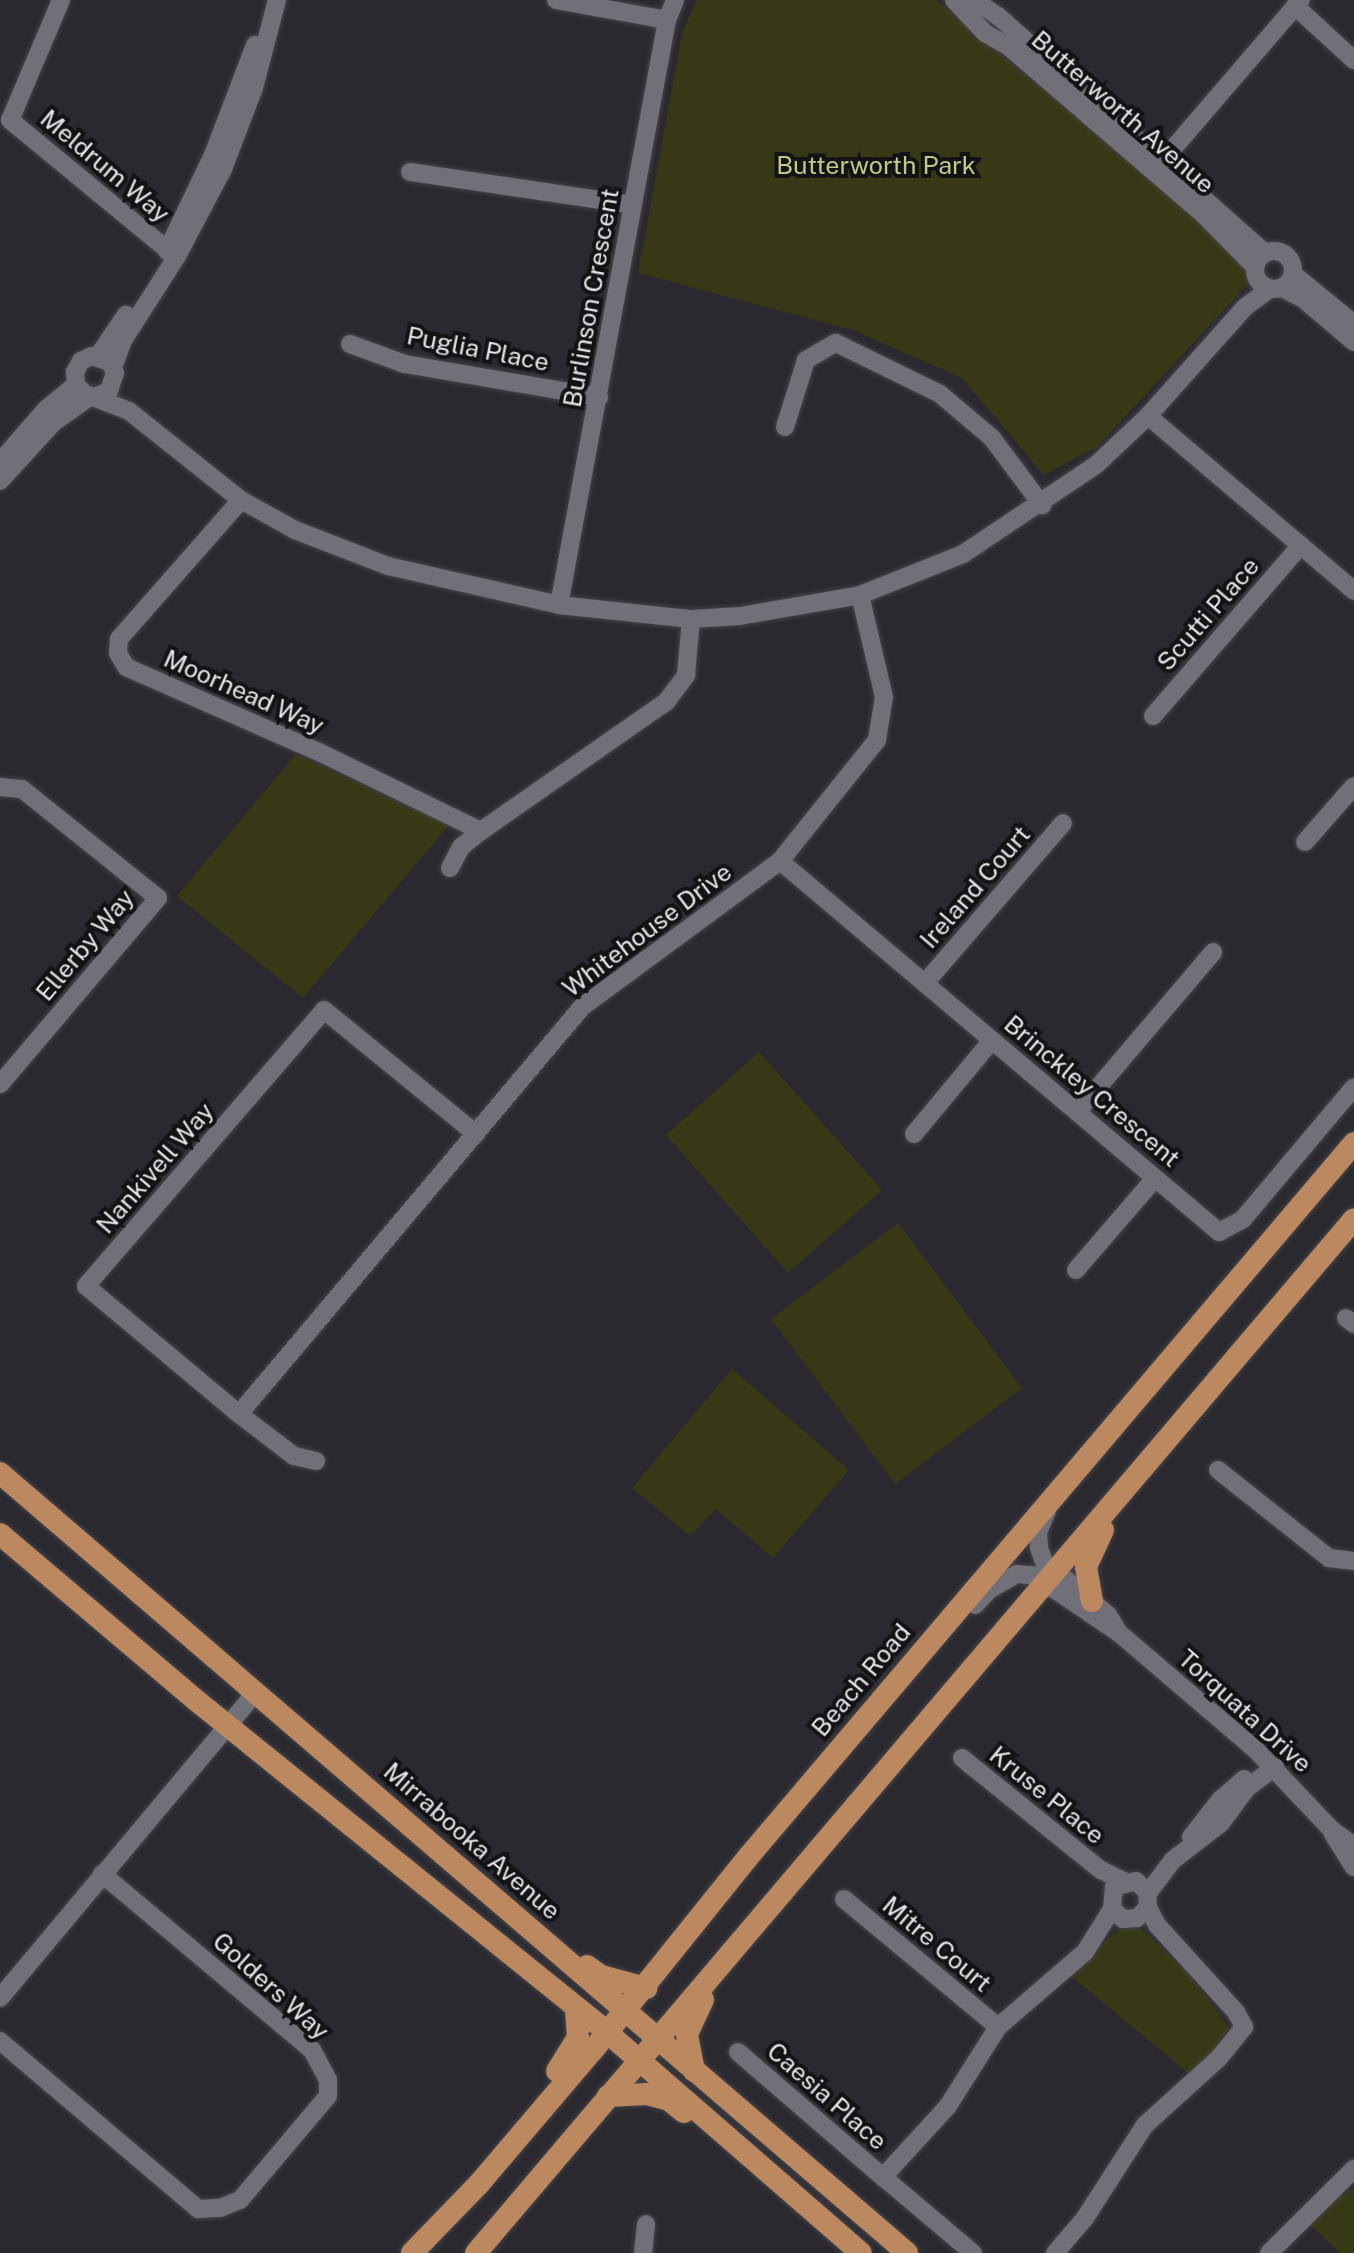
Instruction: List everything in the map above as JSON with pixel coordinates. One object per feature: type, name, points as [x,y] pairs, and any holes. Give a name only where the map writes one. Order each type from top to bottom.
[{"type":"main road","name":"Beach Road","points":[[412,2253],[626,2012],[906,1669],[1354,1143]]},
{"type":"main road","points":[[476,2253],[750,1925],[1354,1219]]},
{"type":"main road","points":[[1092,1601],[1085,1576],[1089,1556],[1143,1468]]},
{"type":"main road","name":"Mirrabooka Avenue","points":[[0,1472],[906,2253]]},
{"type":"main road","points":[[0,1534],[228,1726],[608,2032],[861,2253]]},
{"type":"main road","points":[[462,1868],[521,1910],[594,1973],[646,1988]]},
{"type":"main road","points":[[694,2071],[687,2034],[694,2011],[732,1961],[750,1925]]},
{"type":"main road","points":[[497,2161],[513,2125],[574,2051],[580,2031],[576,2007]]},
{"type":"main road","points":[[608,2096],[632,2091],[669,2100],[739,2158],[769,2169]]},
{"type":"street","name":"Meldrum Way","points":[[61,0],[10,120],[172,254]]},
{"type":"street","points":[[172,254],[258,39],[266,0]]},
{"type":"street","points":[[0,481],[98,381],[172,254],[232,146],[254,88],[277,0]]},
{"type":"street","points":[[556,0],[667,20]]},
{"type":"street","name":"Burlinson Crescent","points":[[559,605],[667,20],[675,0]]},
{"type":"street","name":"Butterworth Avenue","points":[[954,0],[985,33],[1009,47],[1158,166]]},
{"type":"street","name":"Butterworth Avenue","points":[[974,0],[1158,166],[1270,275],[1354,342]]},
{"type":"street","points":[[1158,166],[1298,3],[1354,60]]},
{"type":"street","points":[[410,172],[633,206]]},
{"type":"street","points":[[98,381],[128,411],[241,500],[294,530],[388,566],[559,605],[691,619],[800,608],[860,595],[963,554],[1042,505],[1096,464],[1148,416],[1270,275]]},
{"type":"street","name":"Butterworth Avenue","points":[[1270,275],[1354,324]]},
{"type":"street","name":"Puglia Place","points":[[350,344],[405,364],[599,397]]},
{"type":"street","points":[[785,427],[806,360],[836,344],[940,394],[992,438],[1042,505]]},
{"type":"street","points":[[0,462],[46,409],[98,381]]},
{"type":"street","points":[[1148,416],[1354,590]]},
{"type":"street","name":"Moorhead Way","points":[[241,500],[119,639],[118,653],[126,667],[321,753],[481,832]]},
{"type":"street","name":"Scutti Place","points":[[1153,716],[1300,545]]},
{"type":"street","name":"Whitehouse Drive","points":[[239,1414],[582,1007],[780,861],[877,740],[884,698],[860,595]]},
{"type":"street","points":[[450,868],[461,847],[666,702],[686,674],[691,619]]},
{"type":"street","points":[[1305,842],[1354,786]]},
{"type":"street","name":"Ellerby Way","points":[[0,787],[22,789],[158,898],[0,1084]]},
{"type":"street","name":"Ireland Court","points":[[924,983],[1063,824]]},
{"type":"street","name":"Brinckley Crescent","points":[[780,861],[1219,1232],[1243,1219],[1354,1087]]},
{"type":"street","points":[[1077,1112],[1213,952]]},
{"type":"street","name":"Nankivell Way","points":[[316,1461],[294,1456],[86,1286],[324,1010],[476,1134]]},
{"type":"street","points":[[914,1134],[992,1040]]},
{"type":"street","points":[[1076,1270],[1155,1178]]},
{"type":"street","points":[[1218,1470],[1329,1558],[1354,1561]]},
{"type":"street","points":[[1050,1578],[1041,1559],[1038,1532],[1052,1498]]},
{"type":"street","points":[[906,1669],[930,1655],[989,1590],[1004,1580],[1031,1572],[1050,1578]]},
{"type":"street","name":"Torquata Drive","points":[[1119,1633],[1108,1615],[1064,1578],[1050,1578],[1054,1590],[1119,1633],[1270,1762],[1332,1830],[1354,1846]]},
{"type":"street","points":[[0,1998],[256,1692]]},
{"type":"street","name":"Kruse Place","points":[[962,1758],[1101,1870],[1157,1925],[1244,2027],[1219,2058],[1145,2126],[1085,2218],[1055,2253]]},
{"type":"street","points":[[883,2178],[948,2106],[998,2027],[1085,1952],[1220,1800],[1270,1762]]},
{"type":"street","name":"Torquata Drive","points":[[1332,1830],[1354,1867]]},
{"type":"street","name":"Golders Way","points":[[0,2041],[198,2209],[220,2208],[240,2200],[328,2096],[328,2080],[312,2050],[102,1874]]},
{"type":"street","name":"Mitre Court","points":[[844,1899],[998,2027]]},
{"type":"street","name":"Caesia Place","points":[[738,2052],[972,2253]]},
{"type":"street","points":[[1270,2253],[1354,2169]]},
{"type":"street","points":[[644,2253],[646,2224]]},
{"type":"green space","name":"Butterworth Park","points":[[697,0],[936,0],[1260,271],[1097,447],[1044,475],[962,378],[853,330],[638,273],[682,33]]},
{"type":"green space","points":[[296,754],[449,825],[303,998],[177,896]]},
{"type":"green space","points":[[759,1052],[882,1190],[788,1273],[666,1135]]},
{"type":"green space","points":[[898,1223],[1022,1388],[895,1484],[771,1319]]},
{"type":"green space","points":[[732,1369],[849,1470],[773,1558],[716,1509],[690,1536],[632,1488]]},
{"type":"green space","points":[[1137,1925],[1188,1973],[1229,2027],[1214,2054],[1188,2073],[1071,1976],[1115,1932]]},
{"type":"green space","points":[[1354,2189],[1354,2253],[1340,2253],[1309,2224],[1329,2200]]}]
